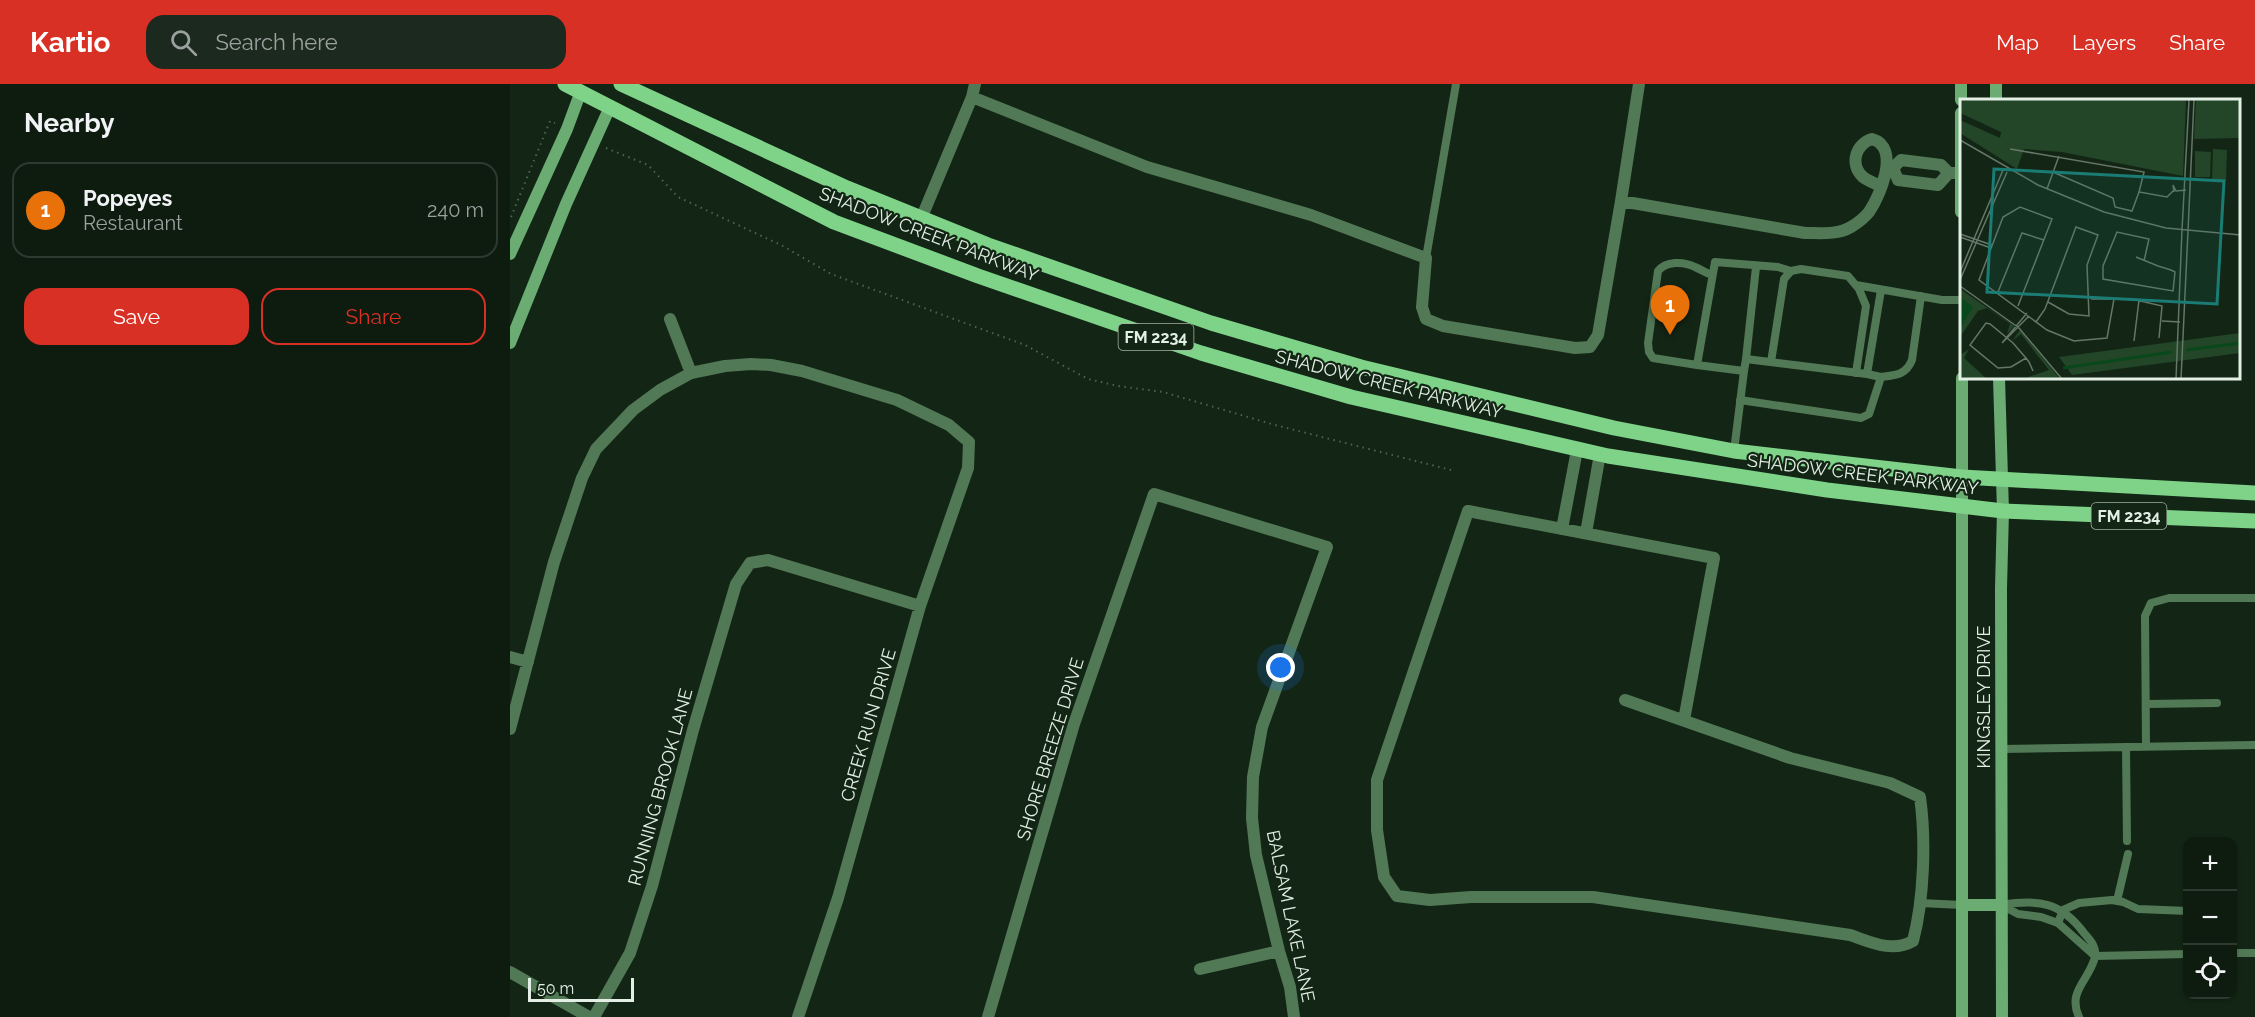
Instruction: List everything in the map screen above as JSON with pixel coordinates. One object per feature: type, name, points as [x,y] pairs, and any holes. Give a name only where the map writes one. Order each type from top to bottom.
[{"type":"main road","name":"SHADOW CREEK PARKWAY","points":[[565,84],[834,222],[978,276],[1201,353],[1351,397],[1576,450],[1732,477],[2003,511],[2255,521]]},
{"type":"main road","name":"SHADOW CREEK PARKWAY","points":[[621,84],[847,188],[988,245],[1211,323],[1361,367],[1614,428],[1734,451],[1962,477],[2255,493]]},
{"type":"main road","points":[[510,254],[567,129],[581,92]]},
{"type":"main road","points":[[510,343],[566,204],[610,107]]},
{"type":"main road","points":[[1960,128],[1957,173],[1960,202]]},
{"type":"main road","name":"KINGSLEY DRIVE","points":[[1962,380],[1962,1017]]},
{"type":"main road","name":"KINGSLEY DRIVE","points":[[1999,380],[2003,511],[2002,1017]]},
{"type":"main road","points":[[1962,905],[2001,905]]},
{"type":"street","points":[[921,219],[973,90],[1147,167],[1311,215],[1426,258],[1422,307],[1426,319],[1443,326],[1575,348],[1590,347],[1598,335],[1639,84]]},
{"type":"street","points":[[1880,186],[1864,179],[1859,172],[1856,156],[1858,148],[1864,141],[1872,139],[1882,143],[1890,167],[1898,180],[1938,185],[1957,173]]},
{"type":"street","points":[[1621,201],[1805,233],[1832,233],[1851,227],[1868,213],[1890,167],[1901,160],[1941,165],[1957,173]]},
{"type":"street","points":[[510,729],[516,687],[528,662],[573,500],[596,448],[633,410],[660,390],[691,373],[670,319]]},
{"type":"street","name":"CREEK RUN DRIVE","points":[[691,373],[725,366],[751,364],[802,371],[897,400],[949,425],[969,442],[968,468],[920,606],[838,898],[798,1017]]},
{"type":"street","points":[[1562,529],[1576,450]]},
{"type":"street","points":[[1586,534],[1600,454]]},
{"type":"street","name":"BALSAM LAKE LANE","points":[[1155,494],[1327,547],[1262,727],[1253,777],[1252,818],[1257,855],[1279,951],[1290,987],[1294,1017]]},
{"type":"street","name":"SHORE BREEZE DRIVE","points":[[988,1017],[1074,724],[1155,494]]},
{"type":"street","points":[[1625,700],[1790,758],[1890,783],[1920,797],[1924,823],[1919,918],[1913,941],[1902,948],[1888,947],[1850,935],[1593,897],[1471,897],[1430,900],[1397,896],[1384,877],[1377,830],[1377,780],[1468,511],[1714,558],[1683,720]]},
{"type":"street","name":"RUNNING BROOK LANE","points":[[591,1017],[630,952],[652,886],[693,730],[736,584],[750,563],[768,560],[920,606]]},
{"type":"street","points":[[510,657],[528,662]]},
{"type":"street","points":[[1200,969],[1279,951]]},
{"type":"street","points":[[510,972],[591,1017]]},
{"type":"lane","points":[[1426,258],[1456,84]]},
{"type":"lane","points":[[1712,275],[1703,273],[1694,266],[1670,262],[1658,271],[1648,352],[1653,358],[1744,371]]},
{"type":"lane","points":[[1697,365],[1715,262],[1778,267],[1791,271],[1801,269],[1848,276],[1856,285],[1866,306],[1856,373]]},
{"type":"lane","points":[[1734,451],[1756,267]]},
{"type":"lane","points":[[1771,362],[1784,279],[1791,271]]},
{"type":"lane","points":[[1856,285],[1942,300],[1960,300]]},
{"type":"lane","points":[[1867,374],[1881,290]]},
{"type":"lane","points":[[1746,359],[1881,376],[1901,374],[1909,367],[1912,360],[1921,296]]},
{"type":"lane","points":[[1740,400],[1861,418],[1869,414],[1881,376]]},
{"type":"lane","points":[[2146,746],[2145,616],[2151,603],[2169,598],[2255,598]]},
{"type":"lane","points":[[2146,704],[2217,703]]},
{"type":"lane","points":[[2001,749],[2255,745]]},
{"type":"lane","points":[[2126,747],[2127,841]]},
{"type":"lane","points":[[2116,901],[2128,854]]},
{"type":"lane","points":[[2058,923],[2063,910],[2079,903],[2096,900],[2116,901],[2138,909],[2183,911]]},
{"type":"lane","points":[[2001,905],[2023,902],[2045,903],[2063,910],[2078,924],[2094,946],[2095,956],[2074,999],[2079,1017]]},
{"type":"lane","points":[[1920,903],[1962,905]]},
{"type":"lane","points":[[2001,905],[2019,914],[2041,917],[2058,923],[2095,956],[2183,954]]},
{"type":"lane","points":[[2237,954],[2255,953]]},
{"type":"path","points":[[510,219],[550,121],[567,129]]},
{"type":"path","points":[[594,142],[648,165],[665,185],[687,202],[783,246],[831,274],[1025,345],[1088,379],[1100,383],[1163,392],[1275,425],[1455,471]]},
{"type":"place","name":"Popeyes","points":[[1670,335]]}]
